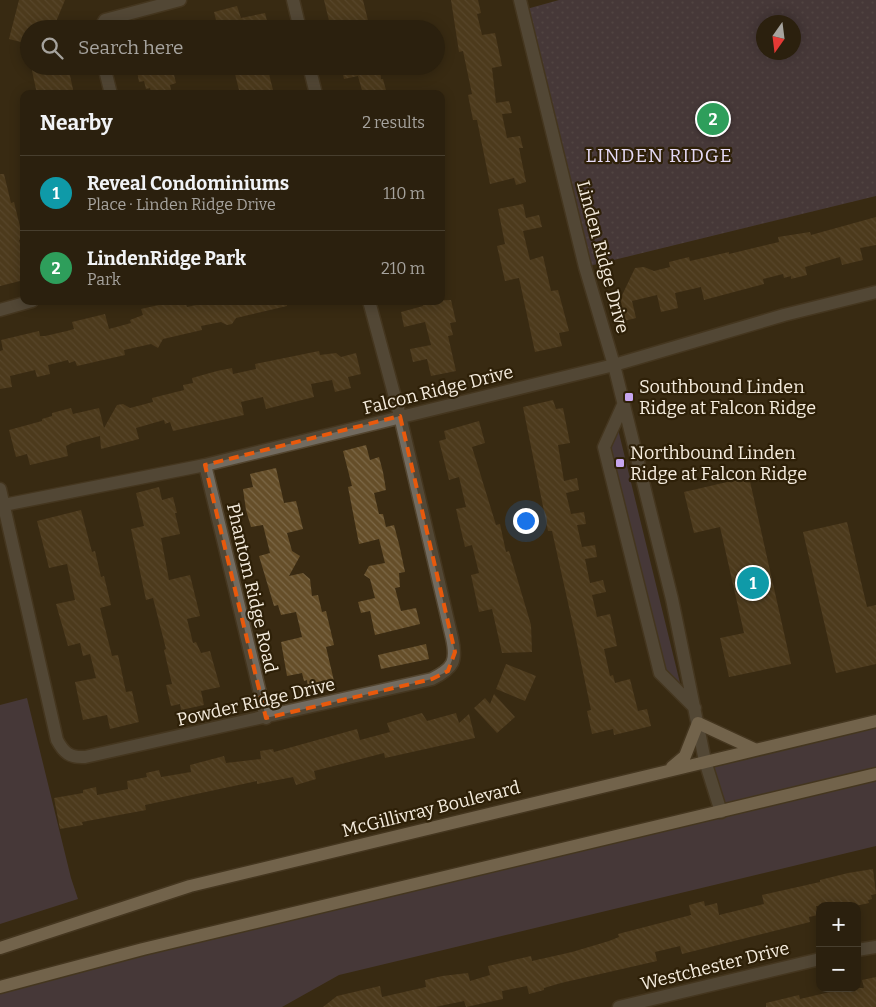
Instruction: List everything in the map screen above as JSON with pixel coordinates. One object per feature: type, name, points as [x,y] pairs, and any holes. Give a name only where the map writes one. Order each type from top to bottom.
[{"type":"main road","name":"McGillivray Boulevard","points":[[0,948],[190,886],[705,760],[876,721]]},
{"type":"main road","points":[[668,770],[685,756],[698,722],[754,749]]},
{"type":"main road","points":[[0,987],[143,949],[876,774]]},
{"type":"street","points":[[105,20],[180,0]]},
{"type":"street","points":[[293,0],[298,20]]},
{"type":"street","name":"Linden Ridge Drive","points":[[520,0],[584,267],[614,365],[672,599],[705,760],[721,812]]},
{"type":"street","points":[[106,75],[110,90]]},
{"type":"street","points":[[311,75],[315,90]]},
{"type":"street","name":"Falcon Ridge Drive","points":[[4,505],[205,465],[614,365],[784,315],[876,292]]},
{"type":"street","points":[[0,310],[20,304]]},
{"type":"street","name":"Powder Ridge Drive","points":[[4,505],[57,740],[63,752],[74,758],[266,718],[432,679],[448,671],[455,656],[400,416],[370,305]]},
{"type":"street","points":[[623,405],[604,447],[660,673],[695,708]]},
{"type":"street","name":"Phantom Ridge Road","points":[[205,465],[266,718]]},
{"type":"street","points":[[0,489],[4,505]]},
{"type":"street","points":[[861,949],[876,947]]},
{"type":"street","name":"Westchester Drive","points":[[619,1007],[816,960]]},
{"type":"highlighted area","points":[[400,416],[455,652],[448,671],[432,679],[266,718],[205,465]]},
{"type":"shaded area","points":[[559,0],[876,0],[876,196],[585,267],[523,10]]},
{"type":"shaded area","points":[[618,429],[681,687],[660,673],[611,449]]},
{"type":"shaded area","points":[[27,698],[71,878],[78,899],[0,924],[0,705]]},
{"type":"shaded area","points":[[876,721],[876,846],[339,975],[282,1007],[0,1007],[0,987],[721,812],[705,761]]},
{"type":"building","points":[[19,0],[65,0],[57,20],[20,20],[20,42],[9,39]]},
{"type":"building","points":[[324,0],[363,0],[368,20],[329,20]]},
{"type":"building","points":[[451,0],[478,0],[481,13],[477,14],[482,35],[495,33],[502,66],[492,68],[496,103],[509,101],[512,113],[502,114],[507,138],[520,136],[523,148],[519,148],[526,182],[516,185],[514,178],[490,184],[477,120],[473,120],[468,95],[472,94],[463,51],[459,52]]},
{"type":"building","points":[[237,6],[241,18],[265,13],[267,20],[216,20],[214,12]]},
{"type":"building","points":[[33,75],[70,75],[73,90],[36,90]]},
{"type":"building","points":[[138,75],[174,75],[176,83],[170,85],[171,90],[151,90],[150,88],[146,89],[144,81],[139,82]]},
{"type":"building","points":[[235,75],[269,75],[273,90],[239,90]]},
{"type":"building","points":[[343,75],[381,75],[386,90],[362,90],[358,76],[344,79]]},
{"type":"building","points":[[0,174],[4,174],[11,203],[14,202],[20,227],[20,281],[0,286]]},
{"type":"building","points":[[523,204],[526,218],[539,215],[542,227],[523,231],[530,260],[543,256],[551,291],[558,290],[569,331],[559,333],[562,346],[535,352],[519,278],[505,281],[497,246],[505,244],[498,209]]},
{"type":"building","points":[[876,217],[876,245],[860,248],[863,260],[842,265],[840,257],[805,267],[807,275],[791,279],[791,276],[784,278],[783,274],[763,279],[764,284],[704,300],[701,287],[675,293],[678,308],[661,312],[657,295],[632,301],[636,318],[620,322],[616,308],[635,268],[644,267],[654,271],[670,267],[669,262],[689,257],[690,261],[729,252],[729,254],[779,242],[778,237],[810,232],[811,235]]},
{"type":"building","points":[[445,300],[451,300],[456,322],[450,323],[453,335],[448,336],[456,371],[431,376],[427,359],[413,362],[410,349],[431,345],[425,322],[404,327],[401,312],[423,305],[445,305]]},
{"type":"building","points":[[159,305],[186,305],[187,307],[196,305],[287,305],[236,318],[232,324],[227,325],[221,322],[201,326],[202,330],[163,339],[158,348],[151,344],[124,350],[125,355],[77,366],[75,361],[69,363],[68,360],[48,365],[50,374],[37,377],[35,370],[10,376],[12,387],[0,389],[0,351],[3,350],[1,340],[39,331],[40,336],[45,336],[67,331],[74,329],[72,322],[105,314],[109,329],[131,323],[130,320],[143,315],[141,309]]},
{"type":"building","points":[[319,351],[320,355],[336,353],[341,357],[356,353],[361,374],[348,377],[351,388],[335,392],[332,380],[311,384],[314,397],[266,409],[263,397],[241,402],[244,415],[173,431],[170,422],[165,424],[164,420],[136,428],[139,439],[101,449],[100,436],[66,446],[68,456],[30,465],[27,454],[16,457],[9,430],[42,421],[42,419],[52,416],[52,413],[71,408],[73,414],[99,408],[104,428],[117,405],[123,404],[130,408],[153,402],[152,398],[184,390],[183,385],[193,383],[192,378],[232,368],[233,374],[256,369],[255,364]]},
{"type":"building","points":[[553,400],[556,409],[563,408],[570,443],[558,445],[564,481],[577,478],[579,490],[566,493],[571,514],[584,512],[586,524],[577,525],[582,547],[595,545],[597,557],[585,559],[590,583],[603,580],[606,592],[592,595],[597,617],[610,614],[617,646],[604,649],[610,676],[613,675],[615,683],[630,679],[638,711],[647,709],[651,726],[614,735],[613,729],[592,734],[587,711],[591,710],[575,634],[552,531],[548,531],[523,407]]},
{"type":"building","points":[[479,421],[485,443],[472,447],[496,525],[500,524],[506,552],[509,551],[531,625],[532,652],[502,653],[492,609],[479,612],[471,575],[479,573],[472,545],[465,547],[456,509],[466,507],[459,477],[449,480],[439,441],[446,439],[444,431]]},
{"type":"building","points":[[366,445],[370,460],[379,457],[386,490],[374,493],[379,514],[383,514],[386,527],[394,525],[405,572],[399,573],[400,587],[395,588],[401,611],[416,608],[420,624],[375,635],[370,611],[361,613],[358,602],[375,598],[370,579],[364,575],[369,566],[385,563],[379,539],[359,544],[348,487],[352,486],[343,451]]},
{"type":"building","points":[[276,468],[284,503],[296,501],[303,529],[287,533],[292,551],[300,556],[289,576],[303,573],[310,579],[312,596],[318,595],[322,612],[326,611],[334,645],[326,647],[334,681],[308,687],[307,680],[304,681],[302,673],[287,676],[281,642],[302,637],[296,612],[281,615],[278,605],[274,606],[259,556],[270,553],[263,525],[251,527],[246,510],[243,489],[253,487],[250,474]]},
{"type":"building","points":[[749,477],[791,664],[729,677],[720,638],[744,633],[720,527],[694,533],[684,492]]},
{"type":"building","points":[[159,487],[162,500],[173,497],[180,534],[161,538],[169,580],[190,575],[200,616],[187,619],[193,643],[196,642],[201,653],[210,651],[220,687],[201,691],[204,705],[181,710],[180,704],[171,706],[166,685],[172,684],[164,650],[166,649],[153,598],[146,600],[131,529],[144,526],[136,493]]},
{"type":"building","points":[[81,510],[92,552],[95,551],[101,577],[104,576],[111,605],[100,608],[112,656],[118,655],[126,692],[132,691],[139,722],[110,729],[107,715],[83,720],[75,682],[96,678],[90,654],[83,656],[80,643],[68,646],[56,604],[75,600],[67,564],[49,568],[37,521]]},
{"type":"building","points":[[847,522],[867,607],[876,605],[876,664],[836,673],[803,532]]},
{"type":"building","points":[[426,644],[429,659],[381,669],[378,655]]},
{"type":"building","points":[[506,664],[536,676],[525,701],[496,689]]},
{"type":"building","points":[[494,694],[515,717],[497,733],[474,708],[485,698],[490,704]]},
{"type":"building","points":[[422,713],[427,721],[456,713],[459,723],[469,714],[475,738],[385,758],[384,753],[314,771],[316,779],[296,785],[293,777],[257,784],[257,781],[145,805],[146,810],[82,822],[83,825],[60,829],[54,798],[83,793],[83,790],[96,787],[97,795],[128,789],[127,781],[147,777],[146,773],[159,770],[161,777],[191,772],[190,765],[224,756],[226,763],[261,759],[260,751],[273,749],[274,752],[357,729],[360,740],[390,732],[387,723]]},
{"type":"building","points":[[873,869],[876,894],[871,895],[872,899],[868,900],[869,903],[861,905],[861,902],[816,902],[816,915],[809,917],[810,922],[682,954],[680,946],[655,952],[657,961],[561,983],[529,994],[527,986],[502,991],[503,999],[466,1007],[464,1001],[435,1007],[323,1007],[337,996],[380,986],[382,997],[426,987],[425,980],[442,976],[468,973],[470,981],[490,975],[488,966],[531,956],[532,961],[572,952],[609,941],[619,937],[618,934],[691,915],[689,905],[704,901],[705,906],[717,903],[719,915],[764,904],[762,895],[820,882],[820,880]]},
{"type":"building","points":[[876,977],[876,1007],[766,1007],[766,1003],[799,995],[800,999],[830,992],[861,992],[861,988],[864,988],[862,980]]},
{"type":"place","name":"LindenRidge Park","points":[[713,119]]},
{"type":"place","name":"Southbound Linden Ridge at Falcon Ridge","points":[[629,397]]},
{"type":"place","name":"Northbound Linden Ridge at Falcon Ridge","points":[[620,463]]},
{"type":"place","name":"Reveal Condominiums","points":[[753,583]]},
{"type":"district","name":"LINDEN RIDGE","points":[[659,155]]}]
